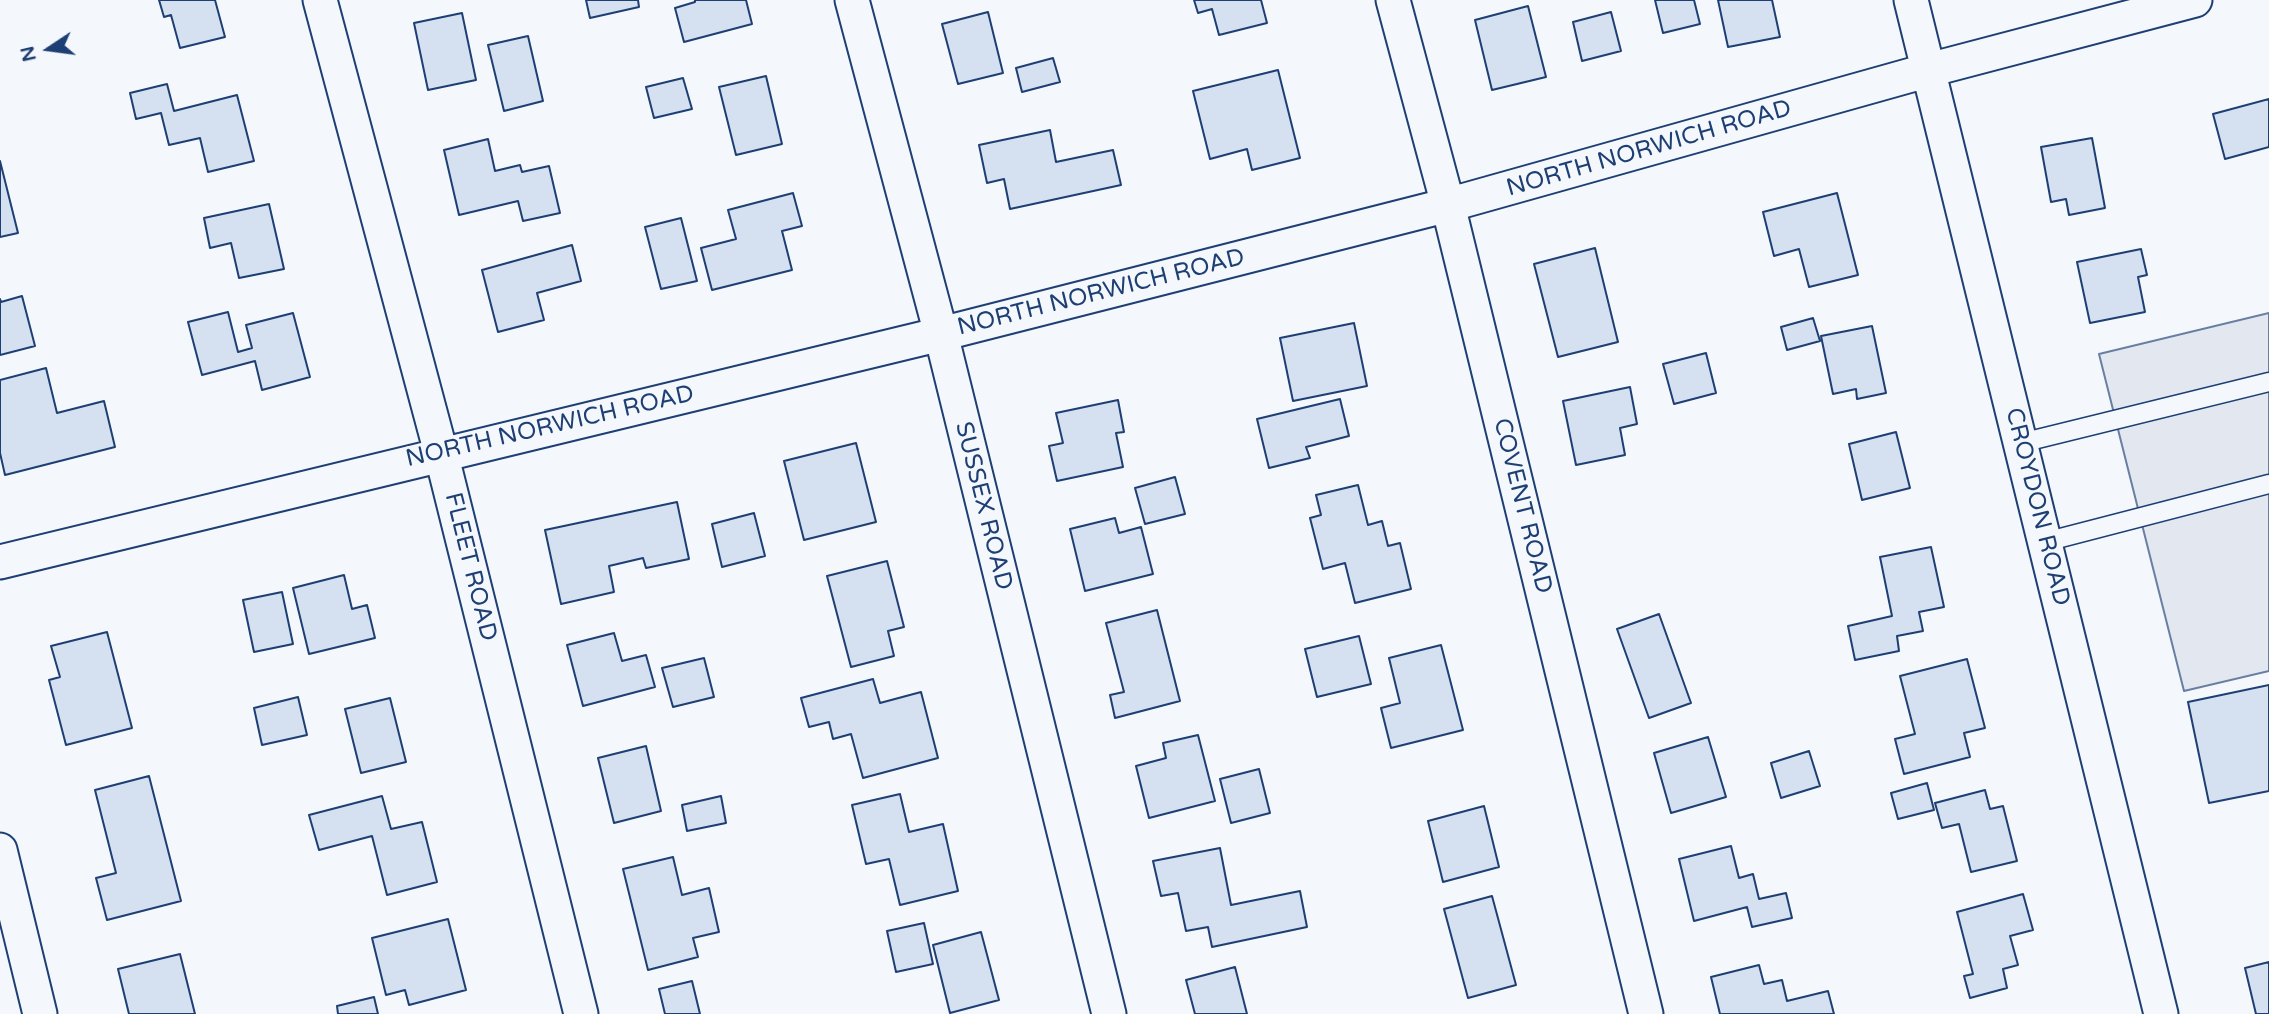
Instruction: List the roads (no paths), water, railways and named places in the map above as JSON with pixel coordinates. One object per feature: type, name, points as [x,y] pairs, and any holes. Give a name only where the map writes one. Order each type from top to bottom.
[{"type":"street","name":"FLEET ROAD","points":[[320,0],[441,453],[581,1014]]},
{"type":"street","name":"SUSSEX ROAD","points":[[852,0],[941,334],[1109,1014]]},
{"type":"street","name":"COVENT ROAD","points":[[1393,0],[1448,205],[1646,1014]]},
{"type":"street","name":"CROYDON ROAD","points":[[1911,0],[2161,1014]]},
{"type":"street","name":"NORTH NORWICH ROAD","points":[[0,562],[941,334],[1448,205],[1929,70],[2195,0]]},
{"type":"street","points":[[0,850],[40,1014]]},
{"type":"lane","points":[[2021,443],[2269,382]]},
{"type":"lane","points":[[2045,542],[2269,484]]}]
